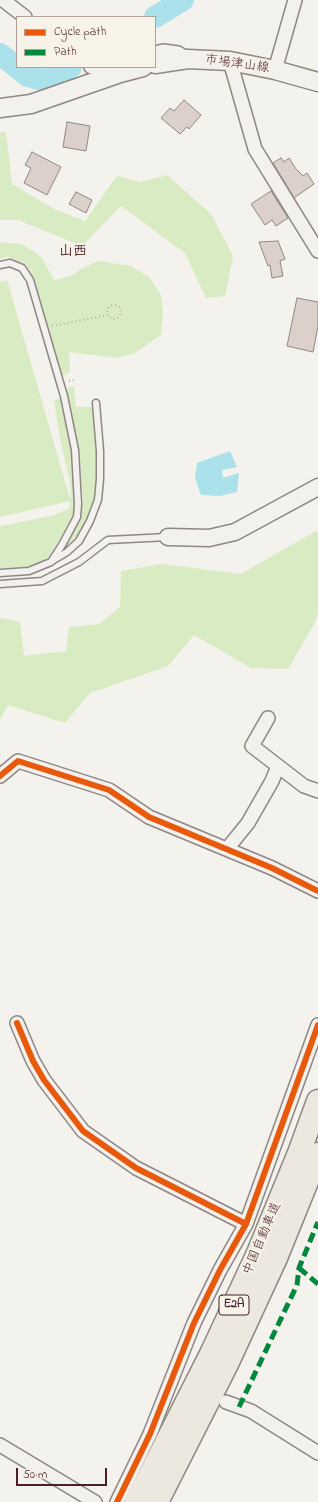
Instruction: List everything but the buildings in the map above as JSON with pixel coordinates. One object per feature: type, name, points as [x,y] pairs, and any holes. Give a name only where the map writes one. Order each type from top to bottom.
[{"type":"highway","name":"中国自動車道","points":[[136,1502],[212,1352],[258,1253],[318,1101]]},
{"type":"highway","name":"中国自動車道","points":[[157,1502],[231,1355],[276,1258],[318,1154]]},
{"type":"main road","name":"市場津山線","points":[[156,64],[188,59],[230,61],[274,70],[318,82]]},
{"type":"main road","points":[[0,108],[31,104],[120,73],[139,68]]},
{"type":"street","points":[[3,0],[24,16]]},
{"type":"street","points":[[274,70],[295,0]]},
{"type":"street","points":[[156,53],[163,51],[178,53],[188,59]]},
{"type":"street","points":[[230,61],[255,149],[318,251]]},
{"type":"street","points":[[168,537],[208,538],[235,532],[318,487]]},
{"type":"street","points":[[268,718],[252,746],[304,786],[318,791]]},
{"type":"street","points":[[0,776],[18,761],[109,790],[149,817],[272,868],[318,892]]},
{"type":"street","points":[[227,849],[248,823],[272,781],[278,766]]},
{"type":"street","points":[[16,1023],[33,1061],[44,1080],[83,1131],[136,1168],[246,1224]]},
{"type":"street","points":[[117,1502],[150,1434],[179,1381],[194,1323],[220,1270],[246,1224],[318,1025]]},
{"type":"street","points":[[226,1402],[251,1411],[318,1453]]},
{"type":"street","points":[[0,1445],[95,1502]]},
{"type":"lane","points":[[0,265],[10,263],[22,268],[30,280],[64,396],[75,450],[78,504],[77,517],[51,562]]},
{"type":"lane","points":[[0,573],[29,571],[51,562],[67,552],[79,541],[90,521],[98,500],[100,451],[96,403]]},
{"type":"lane","points":[[0,584],[42,581],[79,562],[108,540],[168,537]]},
{"type":"path","points":[[112,306],[119,307],[121,310],[121,315],[118,319],[113,320],[108,315],[108,310],[112,306]]},
{"type":"path","points":[[43,328],[108,315]]},
{"type":"green space","points":[[0,132],[6,132],[12,184],[54,209],[85,221],[117,176],[140,182],[167,175],[211,214],[233,256],[225,296],[206,298],[185,253],[121,206],[82,246],[18,220],[0,220]]},
{"type":"green space","points":[[0,242],[21,244],[33,251],[42,258],[54,280],[71,276],[81,269],[98,261],[131,266],[149,277],[161,295],[163,315],[161,335],[133,354],[116,358],[69,352],[70,373],[61,376],[31,274],[26,265],[19,261],[8,257],[0,259]]},
{"type":"green space","points":[[7,280],[70,499],[71,489],[59,433],[54,400],[62,398],[73,455],[74,503],[72,521],[46,560],[29,567],[0,568],[0,526],[51,516],[69,509],[70,501],[0,517],[0,282]]},
{"type":"green space","points":[[74,386],[76,407],[91,407],[95,413],[95,429],[98,448],[96,459],[97,482],[95,499],[87,521],[75,538],[61,553],[75,528],[80,516],[83,501],[80,461],[67,388]]},
{"type":"green space","points":[[316,531],[318,533],[318,614],[313,626],[288,669],[251,668],[194,635],[168,666],[90,693],[65,723],[8,705],[0,720],[0,618],[20,622],[24,656],[66,651],[69,627],[99,624],[120,607],[121,571],[161,564],[241,574]]},
{"type":"water","points":[[230,451],[237,467],[222,470],[223,478],[239,473],[237,492],[220,496],[201,495],[195,478],[197,463]]},
{"type":"waterway","points":[[156,16],[183,0]]},
{"type":"waterway","points":[[0,54],[16,67]]},
{"type":"waterway","points":[[18,68],[28,76],[42,80],[60,74],[69,68]]},
{"type":"marked path","points":[[239,1407],[297,1285],[299,1268],[318,1222]]},
{"type":"marked path","points":[[299,1268],[318,1284]]},
{"type":"cycle path","points":[[0,776],[18,761],[109,790],[149,817],[272,868],[318,891]]},
{"type":"cycle path","points":[[17,1023],[33,1061],[44,1080],[83,1131],[136,1168],[246,1224]]},
{"type":"cycle path","points":[[117,1502],[150,1434],[194,1323],[220,1270],[246,1224],[318,1025]]},
{"type":"district","name":"山西","points":[[73,253]]}]
